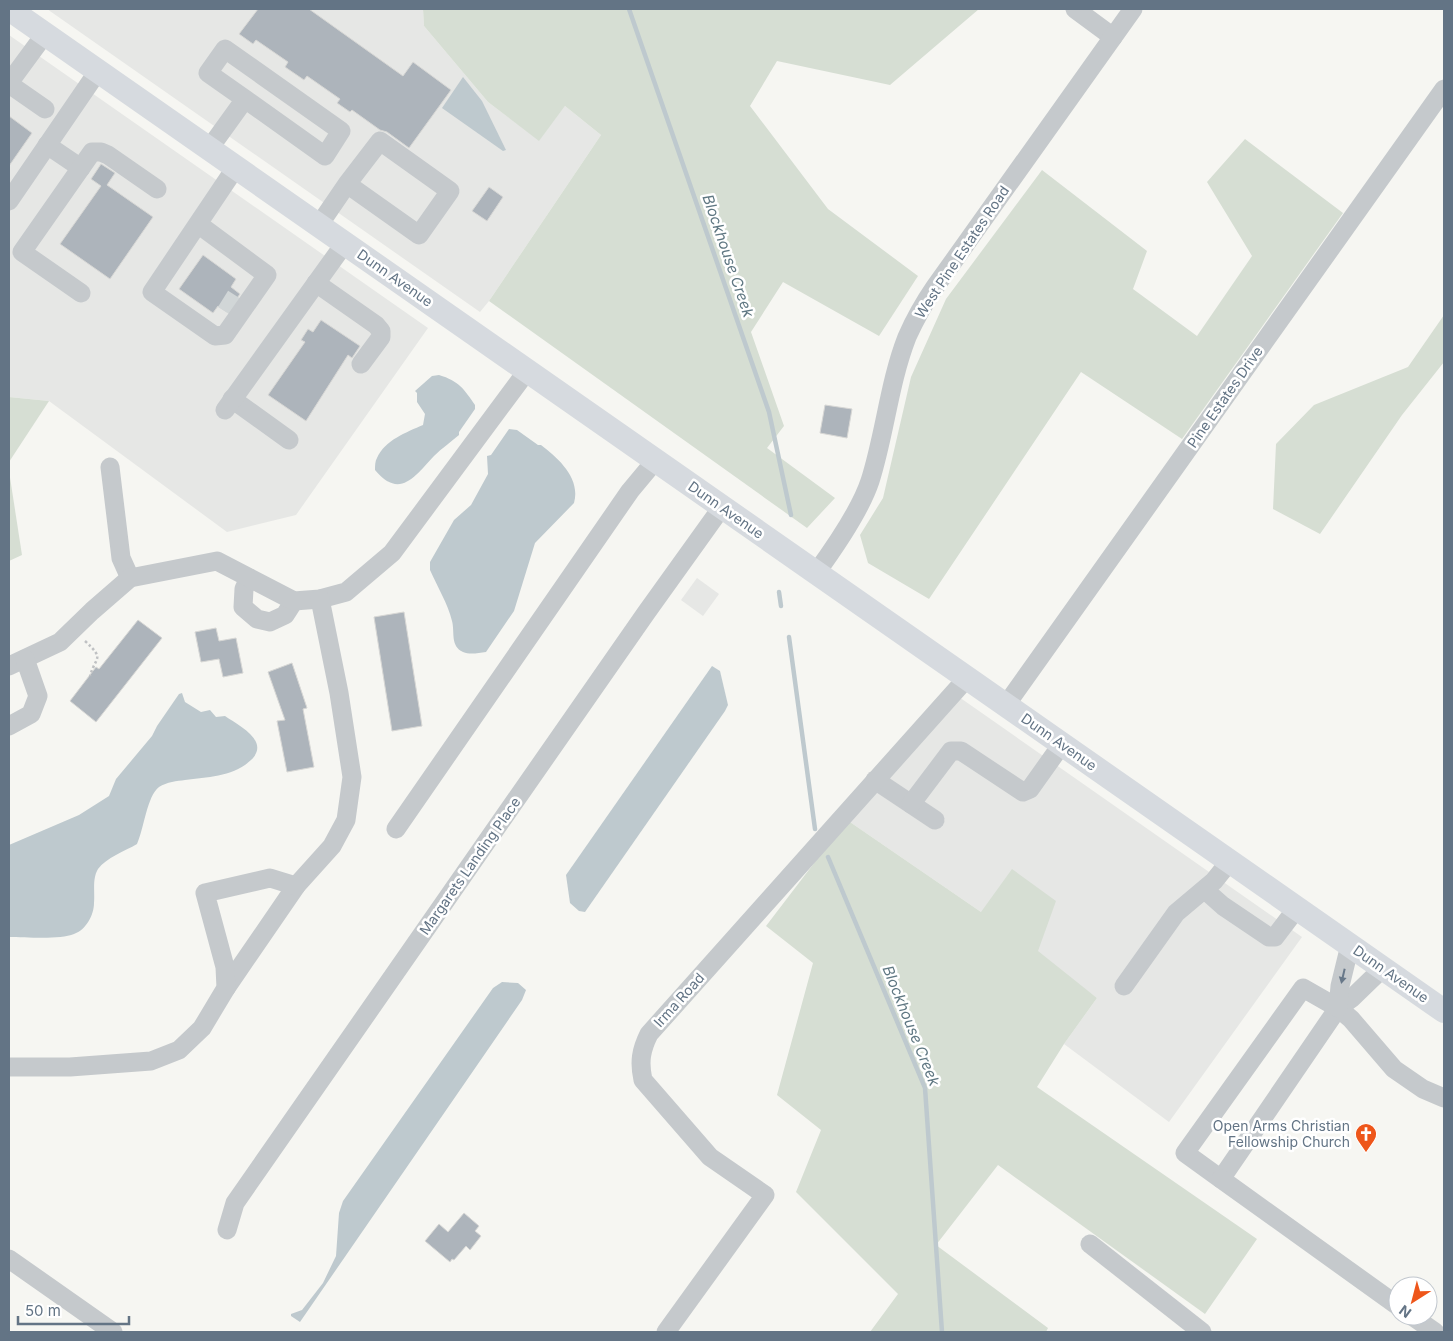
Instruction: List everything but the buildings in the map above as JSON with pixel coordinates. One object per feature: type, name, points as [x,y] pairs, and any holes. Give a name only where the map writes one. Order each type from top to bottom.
[{"type":"main road","name":"Dunn Avenue","points":[[9,9],[1444,1011]]},
{"type":"street","points":[[1075,9],[1113,37]]},
{"type":"street","name":"West Pine Estates Road","points":[[816,573],[863,499],[870,482],[895,374],[918,312],[1133,9]]},
{"type":"street","points":[[45,34],[9,84],[45,109]]},
{"type":"street","points":[[225,49],[342,131],[325,156],[245,99],[208,72],[225,49]]},
{"type":"street","points":[[9,201],[98,71]]},
{"type":"street","name":"Pine Estates Drive","points":[[1006,705],[1444,89]]},
{"type":"street","points":[[209,148],[245,99]]},
{"type":"street","points":[[319,225],[347,184],[380,141],[450,191],[419,235],[347,184]]},
{"type":"street","points":[[48,145],[81,168]]},
{"type":"street","points":[[81,293],[22,252],[92,152],[101,152],[108,155],[157,189]]},
{"type":"street","points":[[198,224],[267,275],[225,335],[215,336],[152,292],[236,167]]},
{"type":"street","points":[[289,440],[229,405],[345,243]]},
{"type":"street","points":[[238,293],[246,281],[263,280]]},
{"type":"street","points":[[316,283],[376,325],[380,331],[381,338],[361,364]]},
{"type":"street","points":[[225,335],[226,312]]},
{"type":"street","points":[[9,726],[31,714],[38,696],[17,662],[60,642],[130,578],[217,561],[294,601],[320,599],[346,592],[392,554],[527,371]]},
{"type":"street","points":[[396,829],[619,506],[655,460]]},
{"type":"street","points":[[110,467],[122,558],[130,578]]},
{"type":"street","name":"Margarets Landing Place","points":[[227,1230],[235,1203],[640,621],[722,507]]},
{"type":"street","points":[[249,578],[244,589],[243,607],[257,619],[270,622],[285,615],[294,601]]},
{"type":"street","points":[[9,1067],[70,1068],[152,1061],[179,1050],[202,1028],[226,988],[296,886],[332,846],[346,820],[352,777],[339,693],[320,599]]},
{"type":"street","name":"Irma Road","points":[[666,1332],[765,1195],[710,1157],[643,1080],[640,1056],[643,1045],[649,1034],[967,678]]},
{"type":"street","points":[[911,804],[951,751],[961,751],[1023,792],[1030,789],[1062,744]]},
{"type":"street","points":[[875,780],[936,820]]},
{"type":"street","points":[[1124,986],[1176,913],[1205,890],[1230,861]]},
{"type":"street","points":[[226,988],[225,967],[205,893],[270,878],[296,886]]},
{"type":"street","points":[[1205,890],[1223,906],[1269,937],[1275,937],[1297,908]]},
{"type":"street","points":[[1338,1008],[1340,986],[1350,945]]},
{"type":"street","points":[[1221,1179],[1338,1008],[1352,998],[1383,968]]},
{"type":"street","points":[[1388,1299],[1184,1153],[1303,988],[1338,1008],[1351,1019],[1394,1069],[1422,1089],[1444,1098]]},
{"type":"street","points":[[1090,1244],[1202,1332]]},
{"type":"street","points":[[9,1259],[108,1331]]},
{"type":"path","points":[[72,630],[96,652],[98,659],[90,676]]},
{"type":"shaded area","points":[[47,9],[423,9],[424,26],[488,102],[539,140],[565,106],[601,135],[480,312]]},
{"type":"shaded area","points":[[423,9],[979,9],[890,85],[777,61],[750,106],[828,209],[918,276],[879,336],[783,282],[751,332],[784,426],[767,448],[835,498],[807,528],[489,301],[601,135],[565,106],[539,141],[488,102],[424,26]]},
{"type":"shaded area","points":[[9,35],[428,328],[296,515],[227,532],[49,401],[9,397]]},
{"type":"shaded area","points":[[463,77],[482,101],[506,150],[503,151],[442,108]]},
{"type":"shaded area","points":[[1245,139],[1343,213],[1182,439],[1081,372],[929,599],[868,563],[860,535],[883,498],[911,377],[946,299],[1042,170],[1147,251],[1133,289],[1197,336],[1252,256],[1207,182]]},
{"type":"shaded area","points":[[1444,315],[1444,362],[1402,415],[1320,534],[1273,509],[1276,444],[1314,405],[1408,367]]},
{"type":"shaded area","points":[[439,375],[452,380],[460,386],[468,394],[475,405],[475,409],[459,432],[459,435],[437,453],[414,477],[400,484],[392,483],[384,479],[375,470],[376,459],[391,441],[423,425],[425,414],[417,402],[417,393],[415,391],[432,376]]},
{"type":"shaded area","points":[[9,397],[49,401],[9,462]]},
{"type":"shaded area","points":[[509,429],[517,430],[538,445],[541,445],[561,462],[574,485],[574,503],[535,543],[514,611],[486,652],[466,653],[456,646],[450,615],[430,570],[430,562],[454,520],[471,505],[488,474],[487,456],[491,455]]},
{"type":"shaded area","points":[[9,471],[22,555],[9,561]]},
{"type":"shaded area","points":[[697,578],[719,594],[703,616],[681,600]]},
{"type":"shaded area","points":[[712,666],[720,671],[728,705],[725,711],[585,912],[579,911],[570,903],[566,875]]},
{"type":"shaded area","points":[[182,693],[185,702],[201,712],[210,710],[216,717],[225,716],[244,729],[255,740],[257,746],[256,753],[244,766],[236,770],[211,777],[172,782],[159,787],[155,791],[151,798],[137,844],[111,858],[98,869],[94,881],[93,912],[78,932],[60,937],[9,937],[9,845],[79,815],[109,796],[116,779],[152,736],[179,694]]},
{"type":"shaded area","points":[[959,697],[1302,937],[1169,1122],[1064,1044],[1097,998],[981,912],[847,820]]},
{"type":"shaded area","points":[[847,820],[981,912],[1012,869],[1056,901],[1038,951],[1097,998],[1064,1044],[1037,1087],[1257,1239],[1205,1314],[998,1165],[936,1245],[1048,1328],[1046,1332],[870,1332],[898,1294],[796,1192],[821,1130],[777,1095],[813,963],[766,926]]},
{"type":"shaded area","points":[[502,982],[518,983],[526,990],[522,1000],[300,1322],[291,1314],[302,1310],[323,1283],[336,1256],[339,1213],[343,1201],[493,988]]},
{"type":"waterway","name":"Blockhouse Creek","points":[[629,9],[769,412],[791,515]]},
{"type":"waterway","name":"Blockhouse Creek","points":[[779,592],[781,606]]},
{"type":"waterway","name":"Blockhouse Creek","points":[[789,637],[815,829]]},
{"type":"waterway","name":"Blockhouse Creek","points":[[828,857],[925,1088],[942,1332]]},
{"type":"tunnel","points":[[226,312],[238,293]]},
{"type":"place","name":"Open Arms Christian Fellowship Church","points":[[1366,1153]]}]
